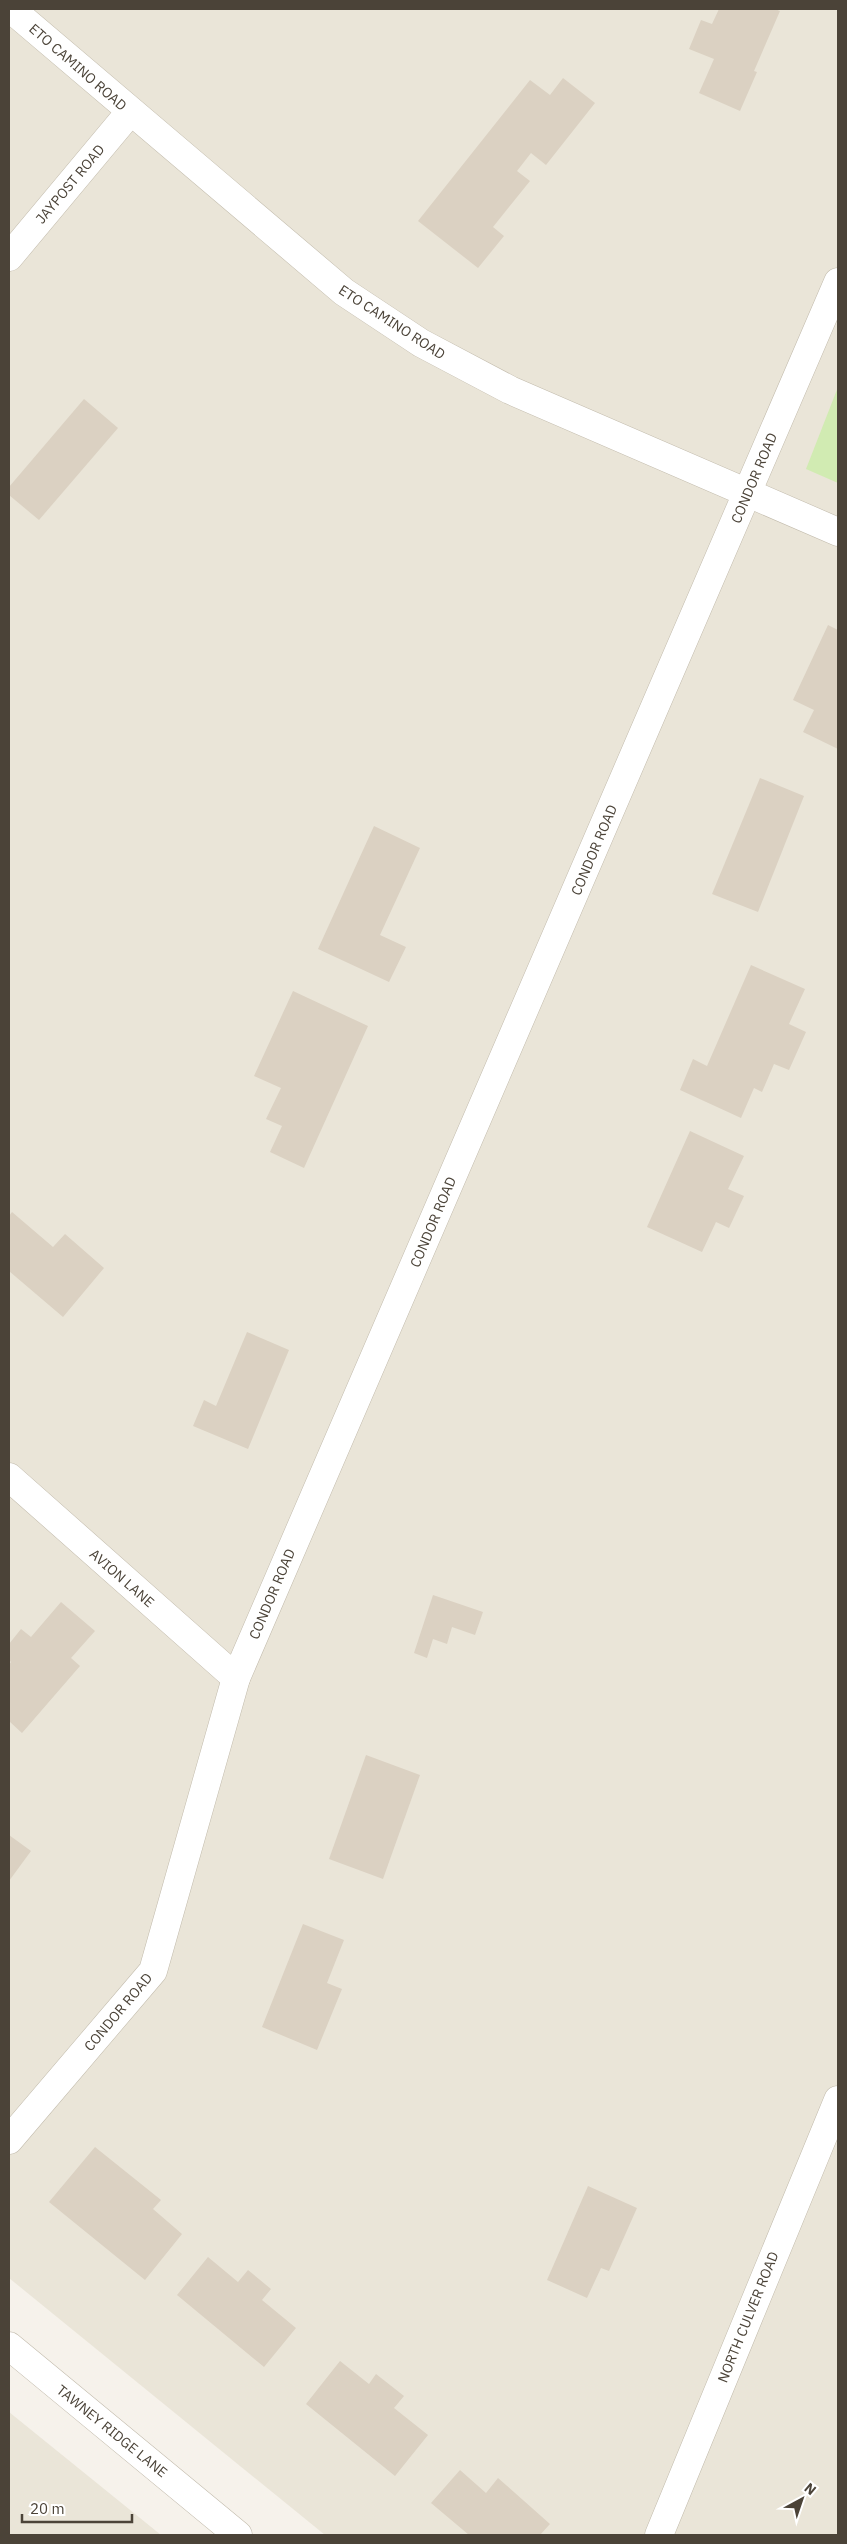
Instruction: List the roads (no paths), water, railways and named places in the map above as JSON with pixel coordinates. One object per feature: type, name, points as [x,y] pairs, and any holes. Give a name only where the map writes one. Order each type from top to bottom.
[{"type":"street","name":"ETO CAMINO ROAD","points":[[11,9],[344,292],[421,344],[510,390],[838,532]]},
{"type":"street","name":"JAYPOST ROAD","points":[[9,257],[130,112]]},
{"type":"street","name":"CONDOR ROAD","points":[[9,2140],[153,1972],[236,1678],[838,282]]},
{"type":"street","name":"AVION LANE","points":[[9,1477],[236,1678]]},
{"type":"street","name":"NORTH CULVER ROAD","points":[[659,2535],[838,2100]]},
{"type":"street","name":"TAWNEY RIDGE LANE","points":[[9,2346],[238,2535]]}]
